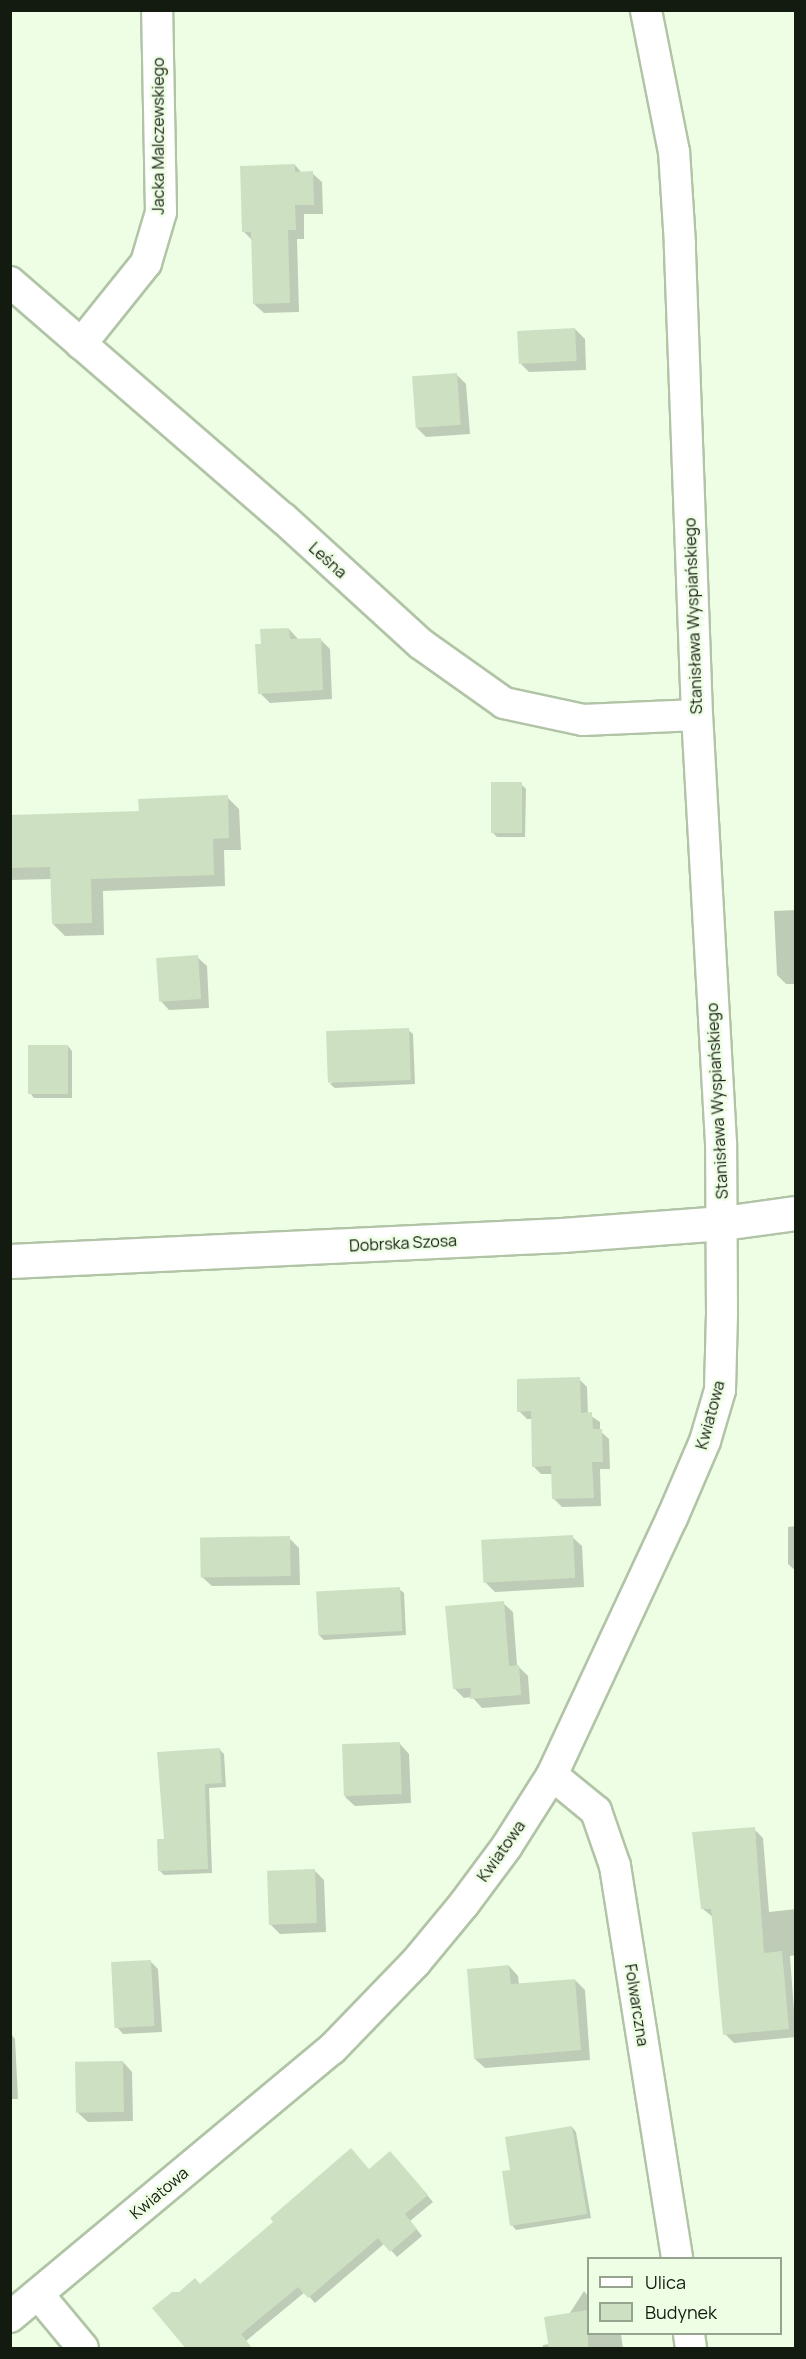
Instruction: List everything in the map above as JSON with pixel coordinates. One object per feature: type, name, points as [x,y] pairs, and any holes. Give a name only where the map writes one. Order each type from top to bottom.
[{"type":"main road","name":"Dobrska Szosa","points":[[10,1261],[562,1235],[723,1223],[795,1213]]},
{"type":"street","name":"Jacka Malczewskiego","points":[[81,344],[146,263],[161,212],[157,10]]},
{"type":"street","name":"Stanisława Wyspiańskiego","points":[[646,10],[674,152],[697,715],[721,1143],[723,1223]]},
{"type":"street","name":"Leśna","points":[[10,282],[284,519],[422,644],[504,703],[583,720],[697,715]]},
{"type":"street","name":"Kwiatowa","points":[[10,2317],[332,2049],[416,1962],[464,1904],[507,1846],[552,1775],[705,1441],[720,1390],[722,1367],[723,1223]]},
{"type":"street","name":"Folwarczna","points":[[552,1775],[596,1811],[615,1866],[677,2257]]},
{"type":"street","points":[[38,2294],[83,2349]]},
{"type":"building","points":[[295,164],[295,172],[313,171],[314,205],[295,205],[296,230],[288,230],[290,303],[253,304],[251,232],[242,232],[240,166]]},
{"type":"building","points":[[575,328],[577,361],[519,364],[517,331]]},
{"type":"building","points":[[457,373],[461,425],[416,428],[412,376]]},
{"type":"building","points":[[289,628],[290,639],[321,638],[323,690],[258,694],[255,644],[261,644],[260,629]]},
{"type":"building","points":[[491,782],[522,782],[522,833],[491,833]]},
{"type":"building","points":[[228,795],[229,838],[213,839],[214,875],[91,879],[92,923],[52,924],[50,867],[10,868],[10,815],[139,811],[138,799]]},
{"type":"building","points":[[198,955],[201,999],[159,1002],[156,958]]},
{"type":"building","points":[[409,1028],[411,1080],[328,1083],[326,1031]]},
{"type":"building","points":[[28,1045],[68,1045],[68,1094],[28,1094]]},
{"type":"building","points":[[580,1377],[581,1413],[592,1412],[593,1429],[602,1429],[603,1462],[592,1462],[594,1498],[552,1499],[551,1466],[532,1467],[531,1411],[517,1412],[517,1379]]},
{"type":"building","points":[[573,1535],[575,1578],[483,1583],[481,1540]]},
{"type":"building","points":[[290,1536],[291,1576],[201,1578],[200,1538]]},
{"type":"building","points":[[400,1587],[402,1631],[318,1635],[316,1591]]},
{"type":"building","points":[[504,1601],[509,1666],[519,1665],[521,1695],[470,1699],[471,1688],[453,1689],[445,1606]]},
{"type":"building","points":[[400,1742],[402,1794],[344,1796],[342,1744]]},
{"type":"building","points":[[220,1748],[222,1783],[205,1784],[208,1869],[158,1871],[157,1839],[164,1839],[157,1752]]},
{"type":"building","points":[[755,1827],[764,1953],[782,1951],[789,2029],[723,2035],[711,1909],[701,1909],[692,1832]]},
{"type":"building","points":[[315,1869],[317,1923],[269,1925],[267,1871]]},
{"type":"building","points":[[151,1960],[154,2026],[115,2028],[111,1962]]},
{"type":"building","points":[[509,1965],[511,1984],[575,1979],[581,2050],[474,2059],[467,1969]]},
{"type":"building","points":[[123,2061],[124,2112],[76,2113],[75,2062]]},
{"type":"building","points":[[572,2126],[587,2214],[510,2226],[502,2171],[510,2170],[505,2137]]},
{"type":"building","points":[[351,2148],[369,2169],[390,2151],[428,2195],[405,2214],[417,2229],[390,2252],[378,2238],[308,2298],[298,2287],[241,2334],[253,2349],[186,2349],[152,2308],[172,2292],[179,2292],[195,2278],[200,2284],[273,2222],[270,2218]]},
{"type":"building","points":[[587,2310],[588,2349],[549,2349],[544,2317]]}]
